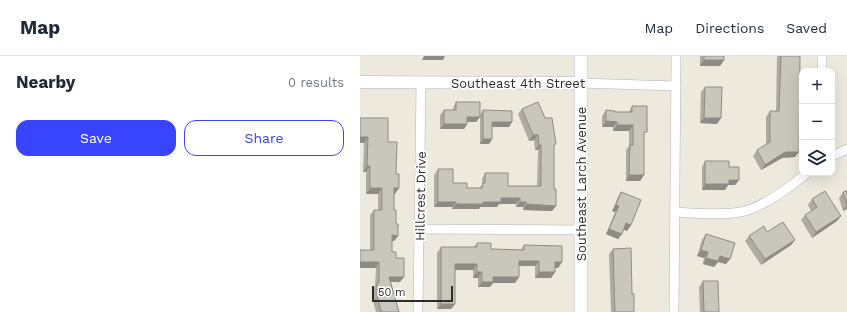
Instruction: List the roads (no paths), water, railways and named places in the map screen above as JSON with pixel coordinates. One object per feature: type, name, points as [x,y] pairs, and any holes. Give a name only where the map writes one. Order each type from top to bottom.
[{"type":"main road","name":"Southeast Larch Avenue","points":[[581,56],[581,312]]},
{"type":"street","points":[[674,312],[676,56]]},
{"type":"street","points":[[822,56],[822,68]]},
{"type":"street","name":"Southeast 4th Street","points":[[360,82],[580,83],[676,86]]},
{"type":"street","name":"Hillcrest Drive","points":[[418,310],[421,82]]},
{"type":"street","points":[[835,155],[847,149]]},
{"type":"street","points":[[675,212],[709,214],[740,212],[760,205],[792,186],[804,176]]},
{"type":"street","points":[[419,229],[581,230]]}]
